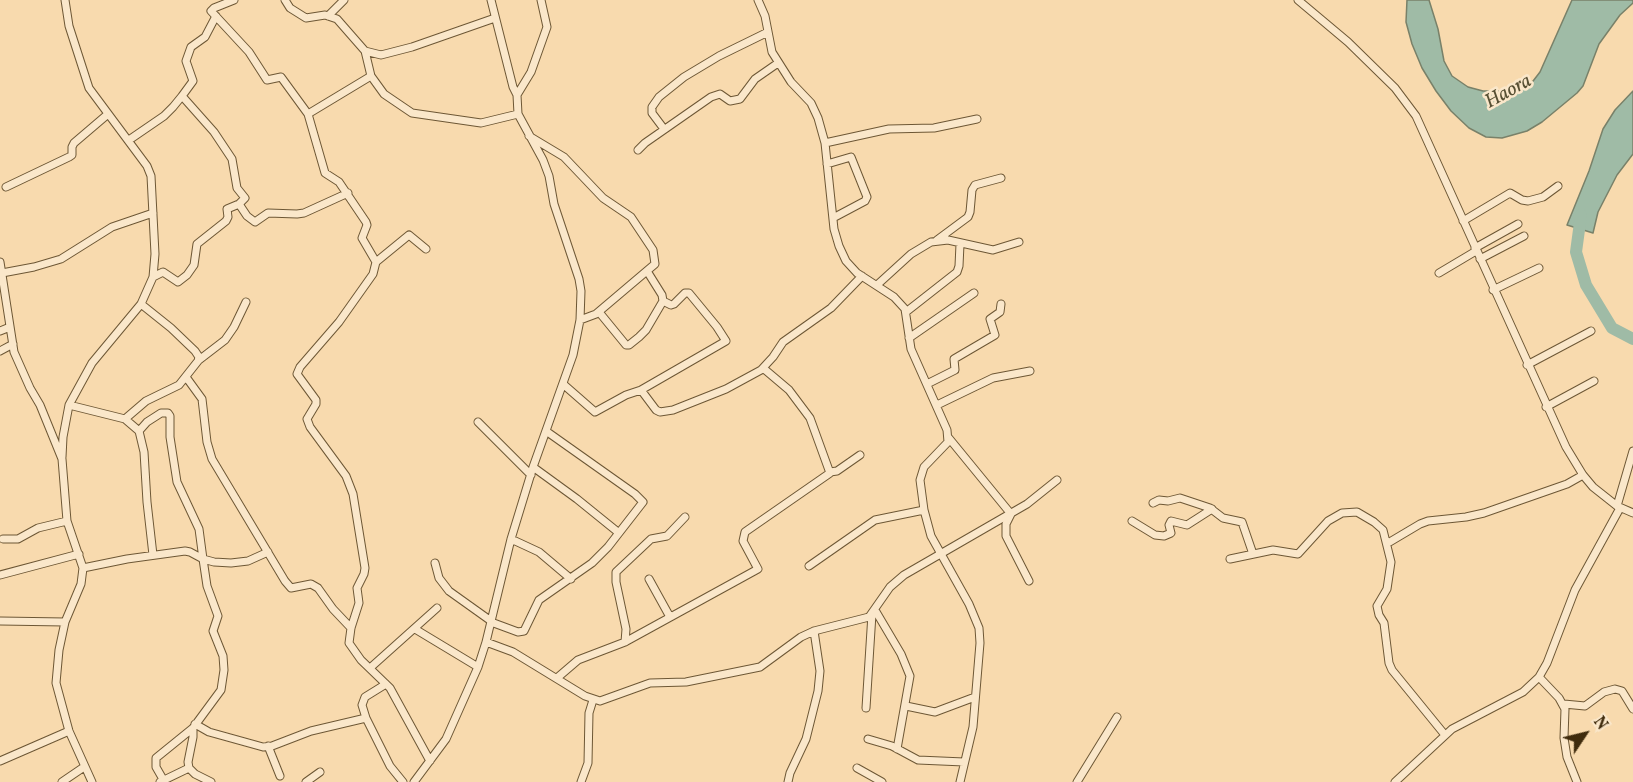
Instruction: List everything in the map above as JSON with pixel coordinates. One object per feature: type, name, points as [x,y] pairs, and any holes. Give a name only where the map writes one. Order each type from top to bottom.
[{"type":"street","points":[[65,0],[69,26],[88,88],[129,140],[147,166],[151,176],[155,241],[153,277],[141,304],[92,363],[69,405],[63,437],[62,459],[67,521],[83,568],[81,584],[65,622],[56,666],[56,683],[69,731],[92,782]]},
{"type":"street","points":[[234,0],[212,9],[244,45],[267,80],[281,77],[308,114],[326,173],[339,182],[366,222],[362,238],[376,262]]},
{"type":"street","points":[[285,0],[290,8],[306,18],[327,16],[337,19],[365,51],[371,76],[384,94],[412,113],[481,123],[518,114]]},
{"type":"street","points":[[327,16],[345,0]]},
{"type":"street","points":[[414,782],[446,739],[478,667],[511,539],[533,467],[573,355],[580,320],[581,291],[577,269],[554,204],[549,176],[543,160],[518,114],[517,95],[491,0]]},
{"type":"street","points":[[517,95],[531,72],[547,27],[541,0]]},
{"type":"street","points":[[758,0],[765,16],[770,47],[778,63],[791,82],[811,103],[818,117],[825,143],[834,229],[846,261],[862,276],[898,301],[906,312],[911,349],[937,405],[948,437],[1011,514]]},
{"type":"street","points":[[1298,0],[1348,42],[1395,88],[1416,116],[1566,447],[1583,476],[1593,487],[1619,507],[1633,513]]},
{"type":"street","points":[[129,140],[174,107],[193,81],[186,61],[191,47],[205,37],[216,16]]},
{"type":"street","points":[[365,51],[388,54],[495,18]]},
{"type":"street","points":[[664,129],[652,113],[652,107],[659,97],[684,77],[719,56],[768,32]]},
{"type":"street","points":[[638,150],[645,142],[711,97],[720,94],[730,101],[740,99],[755,79],[778,63]]},
{"type":"street","points":[[308,114],[371,76]]},
{"type":"street","points":[[153,277],[163,272],[174,281],[179,282],[193,268],[197,244],[226,221],[228,217],[226,209],[239,204],[245,198],[237,188],[232,159],[214,132],[182,96]]},
{"type":"street","points":[[6,187],[69,158],[72,155],[74,144],[108,114]]},
{"type":"street","points":[[825,143],[889,129],[934,128],[977,118]]},
{"type":"street","points":[[529,136],[564,157],[603,198],[637,223],[656,258],[655,264],[599,312],[580,320]]},
{"type":"street","points":[[827,164],[851,157],[867,197],[865,201],[833,218]]},
{"type":"street","points":[[877,285],[916,250],[937,240],[968,217],[975,185],[1001,178]]},
{"type":"street","points":[[1463,220],[1510,193],[1528,201],[1543,197],[1557,186]]},
{"type":"street","points":[[239,204],[247,216],[255,222],[267,213],[304,213],[348,194]]},
{"type":"street","points":[[2,273],[61,259],[112,227],[153,213]]},
{"type":"street","points":[[1439,273],[1518,224]]},
{"type":"street","points":[[426,249],[409,235],[376,262],[373,274],[320,345],[300,367],[297,374],[316,400],[307,419],[310,427],[346,476],[353,494],[365,568],[357,588],[359,603],[349,643],[351,648],[386,684],[430,761]]},
{"type":"street","points":[[1480,259],[1524,236]]},
{"type":"street","points":[[937,240],[948,240],[997,250],[1019,243]]},
{"type":"street","points":[[906,312],[957,272],[960,244]]},
{"type":"street","points":[[0,262],[13,344],[20,366],[40,405],[62,459]]},
{"type":"street","points":[[1493,290],[1539,268]]},
{"type":"street","points":[[599,312],[621,342],[629,345],[646,330],[663,301],[662,295],[647,271]]},
{"type":"street","points":[[641,390],[656,410],[665,412],[720,392],[763,368],[783,342],[831,308],[862,276]]},
{"type":"street","points":[[563,384],[595,412],[599,412],[726,341],[689,293],[685,293],[671,305],[663,301]]},
{"type":"street","points":[[909,338],[974,293]]},
{"type":"street","points":[[125,419],[146,401],[171,390],[186,377],[199,360],[225,340],[246,302]]},
{"type":"street","points":[[141,304],[195,351],[199,360]]},
{"type":"street","points":[[927,384],[955,370],[954,359],[995,335],[990,319],[1000,312],[1002,304]]},
{"type":"street","points":[[0,331],[10,327]]},
{"type":"street","points":[[1527,364],[1590,331]]},
{"type":"street","points":[[0,351],[13,344]]},
{"type":"street","points":[[763,368],[789,390],[810,418],[830,472]]},
{"type":"street","points":[[937,405],[993,378],[1030,371]]},
{"type":"street","points":[[186,377],[202,399],[207,442],[212,459],[289,586],[294,588],[311,584],[318,588],[351,628]]},
{"type":"street","points":[[1546,407],[1594,381]]},
{"type":"street","points":[[69,405],[125,419],[139,431],[144,452],[153,555]]},
{"type":"street","points":[[139,431],[147,422],[161,413],[168,413],[170,416],[170,437],[177,482],[200,528],[207,586],[218,616],[213,632],[223,656],[224,670],[221,690],[194,726],[156,758],[156,766],[162,781],[189,768]]},
{"type":"street","points":[[478,422],[531,475]]},
{"type":"street","points":[[435,563],[439,578],[449,591],[491,621],[518,632],[524,631],[539,600],[592,563],[619,533],[642,501],[546,431]]},
{"type":"street","points":[[948,437],[945,447],[931,459],[921,474],[924,510],[931,536],[969,604],[979,628],[980,644],[973,727],[960,782]]},
{"type":"street","points":[[1395,782],[1458,725],[1523,693],[1539,677],[1547,663],[1575,590],[1619,507],[1633,451]]},
{"type":"street","points":[[557,678],[578,660],[625,642],[758,569],[743,541],[745,532],[830,472],[837,471],[860,455]]},
{"type":"street","points":[[533,467],[619,533]]},
{"type":"street","points":[[1388,543],[1419,524],[1484,513],[1567,484],[1583,476]]},
{"type":"street","points":[[486,642],[513,652],[593,700],[600,701],[650,683],[686,682],[760,667],[801,637],[865,619],[896,581],[940,553],[1011,514],[1057,480]]},
{"type":"street","points":[[1153,503],[1159,500],[1168,501],[1180,498],[1212,509],[1223,518],[1242,522],[1253,554]]},
{"type":"street","points":[[1132,521],[1155,535],[1167,536],[1171,533],[1169,525],[1171,521],[1187,525],[1212,509]]},
{"type":"street","points":[[809,566],[875,520],[924,510]]},
{"type":"street","points":[[1230,559],[1273,550],[1298,554],[1328,521],[1342,513],[1357,512],[1374,522],[1383,530],[1391,562],[1387,589],[1377,606],[1384,623],[1389,663],[1392,670],[1445,735]]},
{"type":"street","points":[[1011,514],[1006,524],[1006,536],[1029,581]]},
{"type":"street","points":[[625,642],[626,629],[616,572],[651,539],[669,534],[685,517]]},
{"type":"street","points":[[3,539],[18,539],[38,528],[67,521]]},
{"type":"street","points":[[511,539],[539,552],[571,579]]},
{"type":"street","points":[[83,568],[185,551],[214,562],[231,563],[248,561],[268,552]]},
{"type":"street","points":[[0,575],[79,554]]},
{"type":"street","points":[[650,579],[670,617]]},
{"type":"street","points":[[370,668],[437,608]]},
{"type":"street","points":[[873,612],[901,654],[910,676],[897,749]]},
{"type":"street","points":[[866,708],[873,612]]},
{"type":"street","points":[[0,621],[65,622]]},
{"type":"street","points":[[415,629],[478,667]]},
{"type":"street","points":[[788,782],[806,739],[818,691],[820,671],[814,632]]},
{"type":"street","points":[[1539,677],[1564,704],[1567,757],[1577,782]]},
{"type":"street","points":[[386,684],[363,700],[362,705],[390,766],[403,782]]},
{"type":"street","points":[[1564,704],[1585,706],[1604,692],[1615,689],[1622,691],[1633,709]]},
{"type":"street","points":[[906,706],[935,712],[975,698]]},
{"type":"street","points":[[581,782],[588,763],[589,713],[593,700]]},
{"type":"street","points":[[1077,782],[1117,717]]},
{"type":"street","points":[[194,726],[259,746],[268,746],[311,731],[366,718]]},
{"type":"street","points":[[194,726],[189,768],[195,774],[211,782]]},
{"type":"street","points":[[0,761],[69,731]]},
{"type":"street","points":[[868,739],[897,749],[918,760],[964,762]]},
{"type":"street","points":[[268,746],[280,776]]},
{"type":"street","points":[[62,782],[84,767]]},
{"type":"street","points":[[857,768],[882,782]]},
{"type":"street","points":[[306,782],[320,772]]},
{"type":"water","points":[[1407,0],[1429,0],[1438,29],[1444,61],[1452,76],[1468,87],[1483,91],[1516,89],[1530,85],[1540,72],[1572,0],[1633,0],[1633,3],[1620,15],[1599,44],[1583,86],[1577,93],[1542,122],[1527,131],[1502,138],[1486,137],[1469,128],[1451,111],[1436,91],[1422,68],[1412,44],[1406,22]]},
{"type":"water","points":[[1633,91],[1633,154],[1617,175],[1598,212],[1593,233],[1567,225],[1603,129],[1615,110]]},
{"type":"waterway","name":"Haora","points":[[1581,215],[1576,252],[1586,285],[1612,328],[1633,339]]}]
